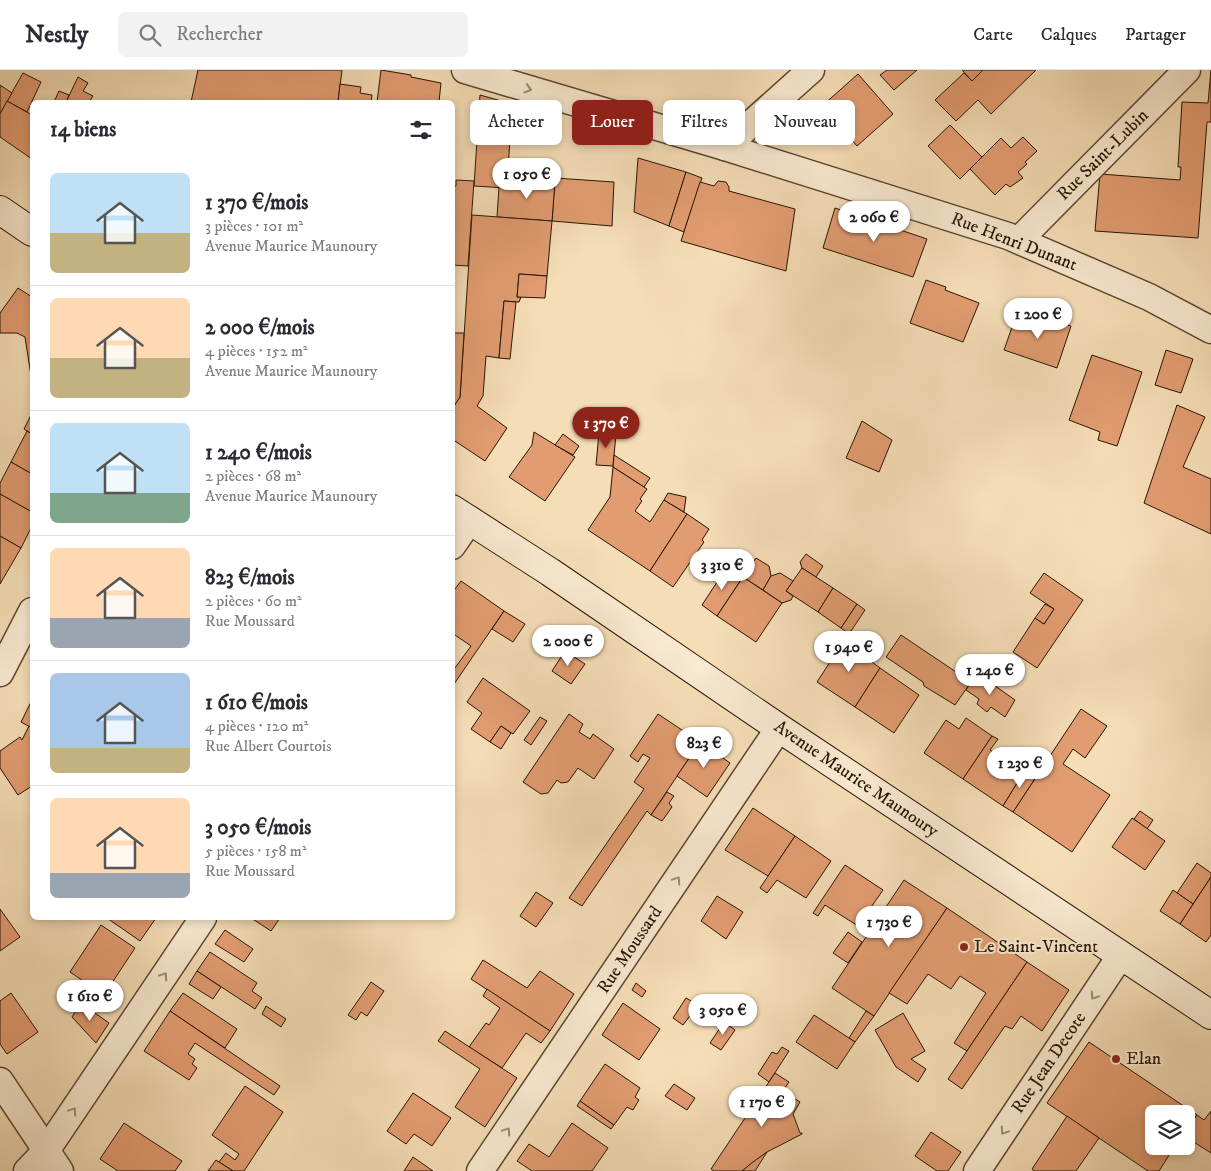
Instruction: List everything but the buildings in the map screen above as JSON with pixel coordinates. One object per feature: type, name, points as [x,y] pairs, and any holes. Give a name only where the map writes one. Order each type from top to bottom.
[{"type":"main road","points":[[0,210],[30,231]]},
{"type":"main road","name":"Avenue Maurice Maunoury","points":[[461,515],[558,577],[779,728],[1211,1015]]},
{"type":"street","name":"Rue Henri Dunant","points":[[465,70],[725,147],[1020,240],[1149,297],[1211,330]]},
{"type":"street","points":[[725,147],[811,70]]},
{"type":"street","name":"Rue Saint-Lubin","points":[[1020,240],[1187,70]]},
{"type":"street","points":[[455,536],[461,515]]},
{"type":"street","points":[[0,673],[30,615]]},
{"type":"street","name":"Rue Moussard","points":[[480,1171],[779,728]]},
{"type":"street","points":[[27,1171],[53,1161],[202,920]]},
{"type":"street","name":"Rue Jean Decote","points":[[977,1171],[1121,955]]},
{"type":"street","points":[[0,1081],[53,1161]]},
{"type":"place","name":"Le Saint-Vincent","points":[[964,947]]},
{"type":"place","name":"Elan","points":[[1116,1059]]}]
